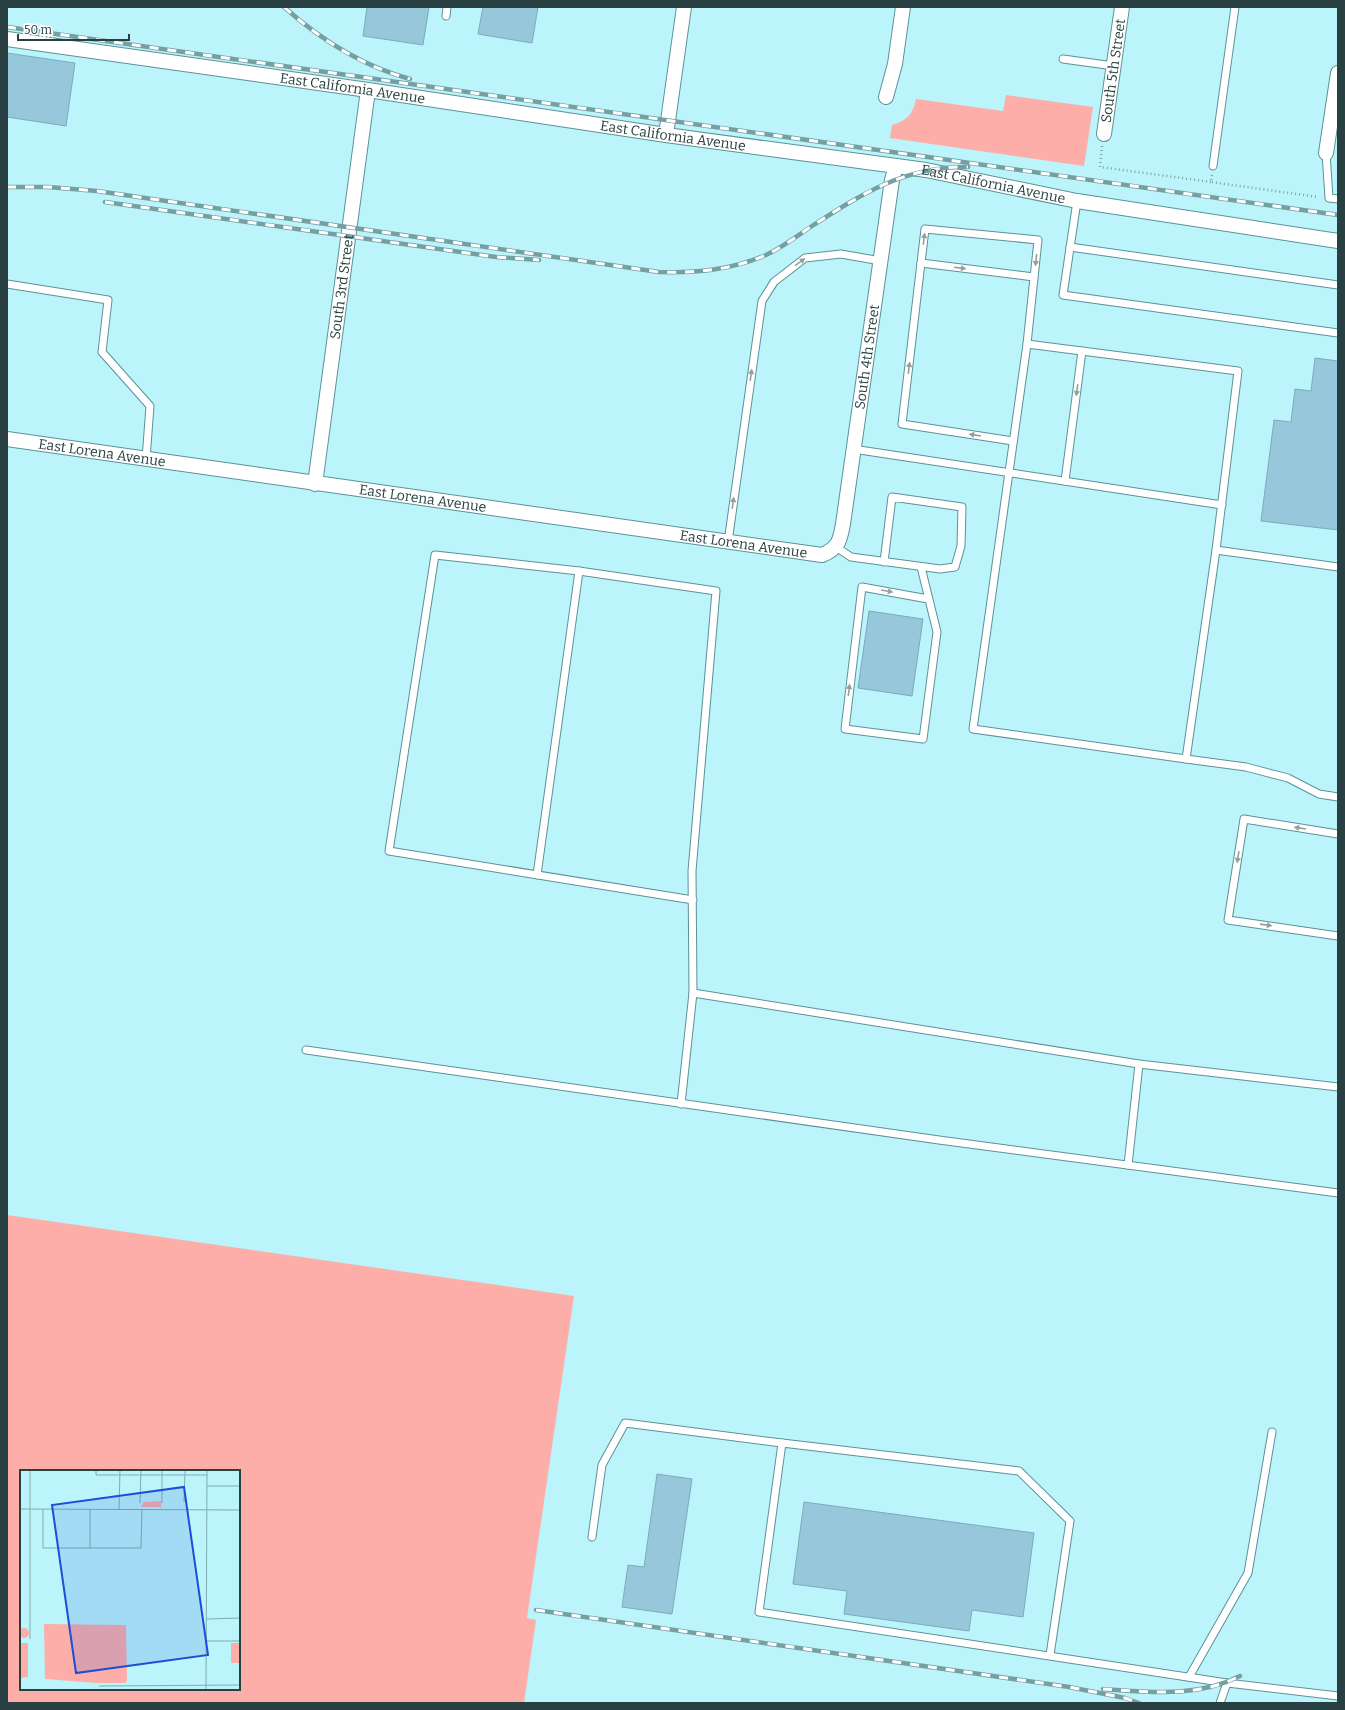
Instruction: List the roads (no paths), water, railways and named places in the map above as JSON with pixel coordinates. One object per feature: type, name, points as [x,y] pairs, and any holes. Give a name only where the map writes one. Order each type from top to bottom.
[{"type":"street","points":[[666,136],[684,7]]},
{"type":"street","points":[[886,97],[895,64],[903,7]]},
{"type":"street","name":"South 5th Street","points":[[1104,134],[1122,7]]},
{"type":"street","name":"East California Avenue","points":[[7,39],[368,90],[666,136],[926,170],[1077,201],[1338,241]]},
{"type":"street","points":[[1326,153],[1338,72]]},
{"type":"street","name":"South 3rd Street","points":[[315,484],[368,90]]},
{"type":"street","name":"South 4th Street","points":[[836,547],[843,524],[892,180],[896,166]]},
{"type":"street","name":"East Lorena Avenue","points":[[7,439],[822,555],[832,551],[836,547]]},
{"type":"lane","points":[[446,16],[447,7]]},
{"type":"lane","points":[[1213,166],[1235,7]]},
{"type":"lane","points":[[1063,59],[1114,66]]},
{"type":"lane","points":[[1326,153],[1328,198],[1338,199]]},
{"type":"lane","points":[[1077,201],[1063,295],[1338,333]]},
{"type":"lane","points":[[1013,442],[902,424],[925,229],[1038,240],[1027,344],[1009,473],[972,729],[1246,767],[1288,778],[1319,794],[1338,797]]},
{"type":"lane","points":[[1070,247],[1338,285]]},
{"type":"lane","points":[[728,542],[762,301],[774,282],[805,258],[841,254],[881,261]]},
{"type":"lane","points":[[921,263],[1034,277]]},
{"type":"lane","points":[[7,284],[108,300],[102,352],[150,406],[146,459]]},
{"type":"lane","points":[[1027,344],[1238,371],[1216,550],[1186,759]]},
{"type":"lane","points":[[1065,481],[1082,351]]},
{"type":"lane","points":[[853,449],[1222,505]]},
{"type":"lane","points":[[836,547],[851,557],[884,562],[921,567],[940,569],[955,567],[961,546],[962,507],[892,497],[884,562]]},
{"type":"lane","points":[[1216,550],[1338,567]]},
{"type":"lane","points":[[681,1104],[693,993],[692,871],[716,591],[579,571],[435,555],[389,850],[692,900]]},
{"type":"lane","points":[[921,567],[937,632],[923,739],[845,729],[862,587],[928,599]]},
{"type":"lane","points":[[537,875],[579,571]]},
{"type":"lane","points":[[1338,834],[1244,818],[1228,920],[1338,936]]},
{"type":"lane","points":[[693,993],[1139,1064],[1338,1087]]},
{"type":"lane","points":[[306,1050],[681,1104],[1338,1193]]},
{"type":"lane","points":[[1128,1165],[1139,1064]]},
{"type":"lane","points":[[592,1537],[602,1465],[625,1423],[1019,1471],[1070,1521],[1050,1656]]},
{"type":"lane","points":[[1189,1677],[1248,1573],[1272,1432]]},
{"type":"lane","points":[[782,1443],[759,1612],[1227,1683],[1338,1696]]},
{"type":"lane","points":[[1220,1703],[1227,1683]]},
{"type":"railway","points":[[284,7],[327,41],[375,67],[410,79]]},
{"type":"railway","points":[[7,27],[1338,215]]},
{"type":"railway","points":[[7,187],[48,187],[97,191],[659,272],[673,272],[714,270],[753,260],[766,255],[849,203],[886,184],[925,171],[968,167]]},
{"type":"railway","points":[[105,202],[496,257],[539,260]]},
{"type":"railway","points":[[536,1610],[1069,1687],[1125,1698],[1139,1703]]},
{"type":"railway","points":[[1103,1689],[1156,1692],[1190,1691],[1224,1683],[1240,1676]]}]
